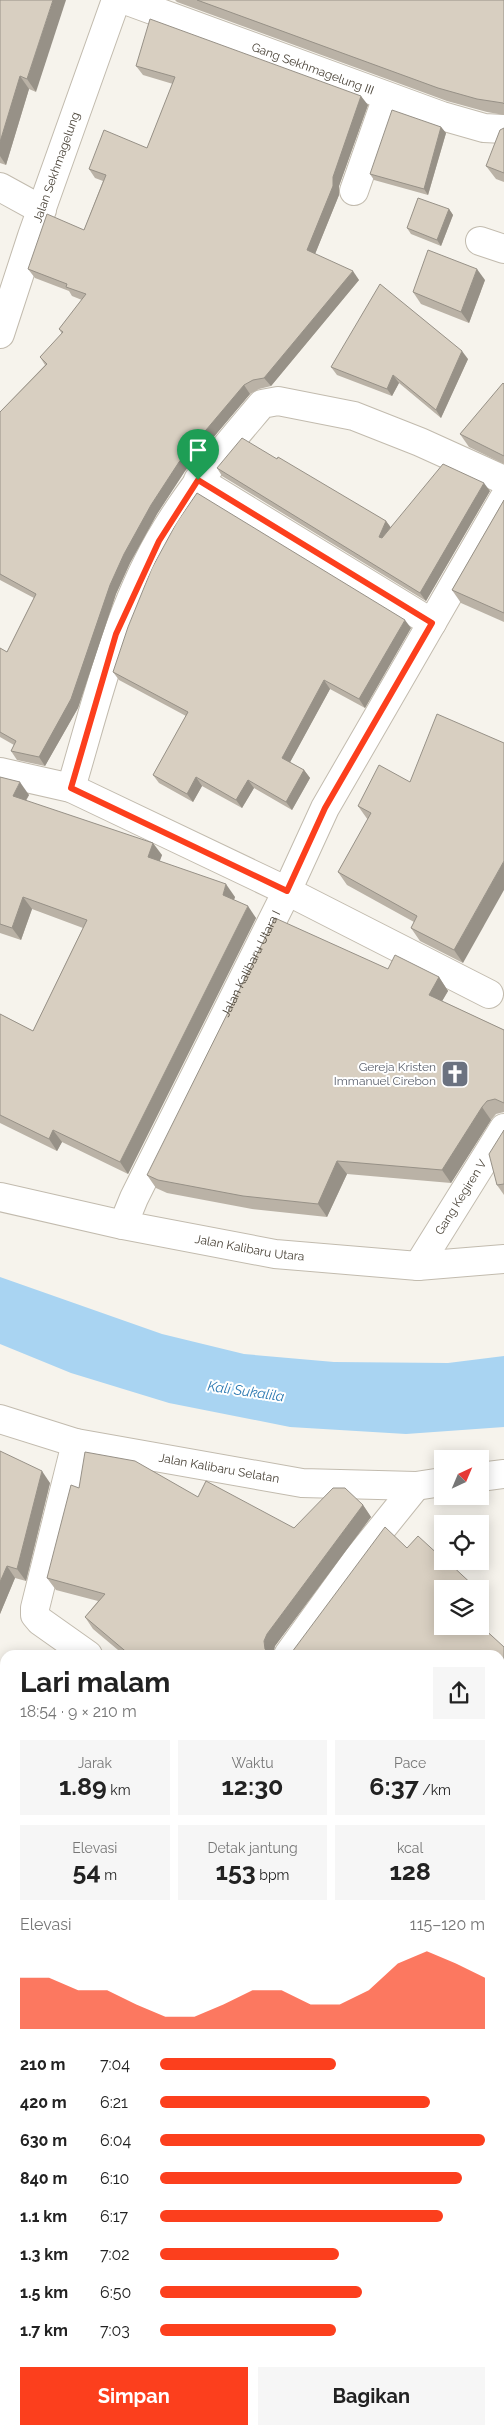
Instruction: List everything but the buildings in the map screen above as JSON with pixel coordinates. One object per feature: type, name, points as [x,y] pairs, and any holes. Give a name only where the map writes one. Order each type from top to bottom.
[{"type":"street","name":"Jalan Sekhmagelung","points":[[0,334],[116,0]]},
{"type":"street","name":"Gang Sekhmagelung III","points":[[125,0],[442,116],[484,128],[504,129]]},
{"type":"street","points":[[354,191],[387,97]]},
{"type":"street","points":[[0,187],[42,210]]},
{"type":"street","points":[[71,788],[116,634],[159,541],[198,480],[262,404],[272,400],[354,416],[420,442],[504,480]]},
{"type":"street","points":[[198,480],[432,623]]},
{"type":"street","name":"Jalan Kalibaru Utara I","points":[[123,1225],[139,1189],[287,891],[325,808],[504,498]]},
{"type":"street","points":[[0,772],[71,788],[287,891],[489,994]]},
{"type":"street","name":"Gang Kegiren V","points":[[418,1266],[504,1128]]},
{"type":"street","name":"Jalan Kalibaru Utara","points":[[0,1197],[123,1225],[276,1254],[418,1266],[504,1259]]},
{"type":"street","name":"Jalan Kalibaru Selatan","points":[[0,1419],[76,1443],[302,1483],[429,1484]]},
{"type":"street","points":[[76,1443],[35,1614],[40,1621],[81,1650]]},
{"type":"street","points":[[489,1476],[504,1474]]},
{"type":"street","points":[[292,1650],[358,1558],[429,1484]]},
{"type":"water","name":"Kali Sukalila","points":[[0,1277],[162,1334],[244,1354],[334,1362],[448,1363],[504,1356],[504,1427],[406,1434],[290,1427],[169,1403],[71,1373],[0,1344]]},
{"type":"place","name":"Gereja Kristen Immanuel Cirebon","points":[[455,1074]]},
{"type":"route","points":[[198,480],[432,623],[325,808],[287,891],[71,788],[116,634],[159,541],[198,480]]}]
